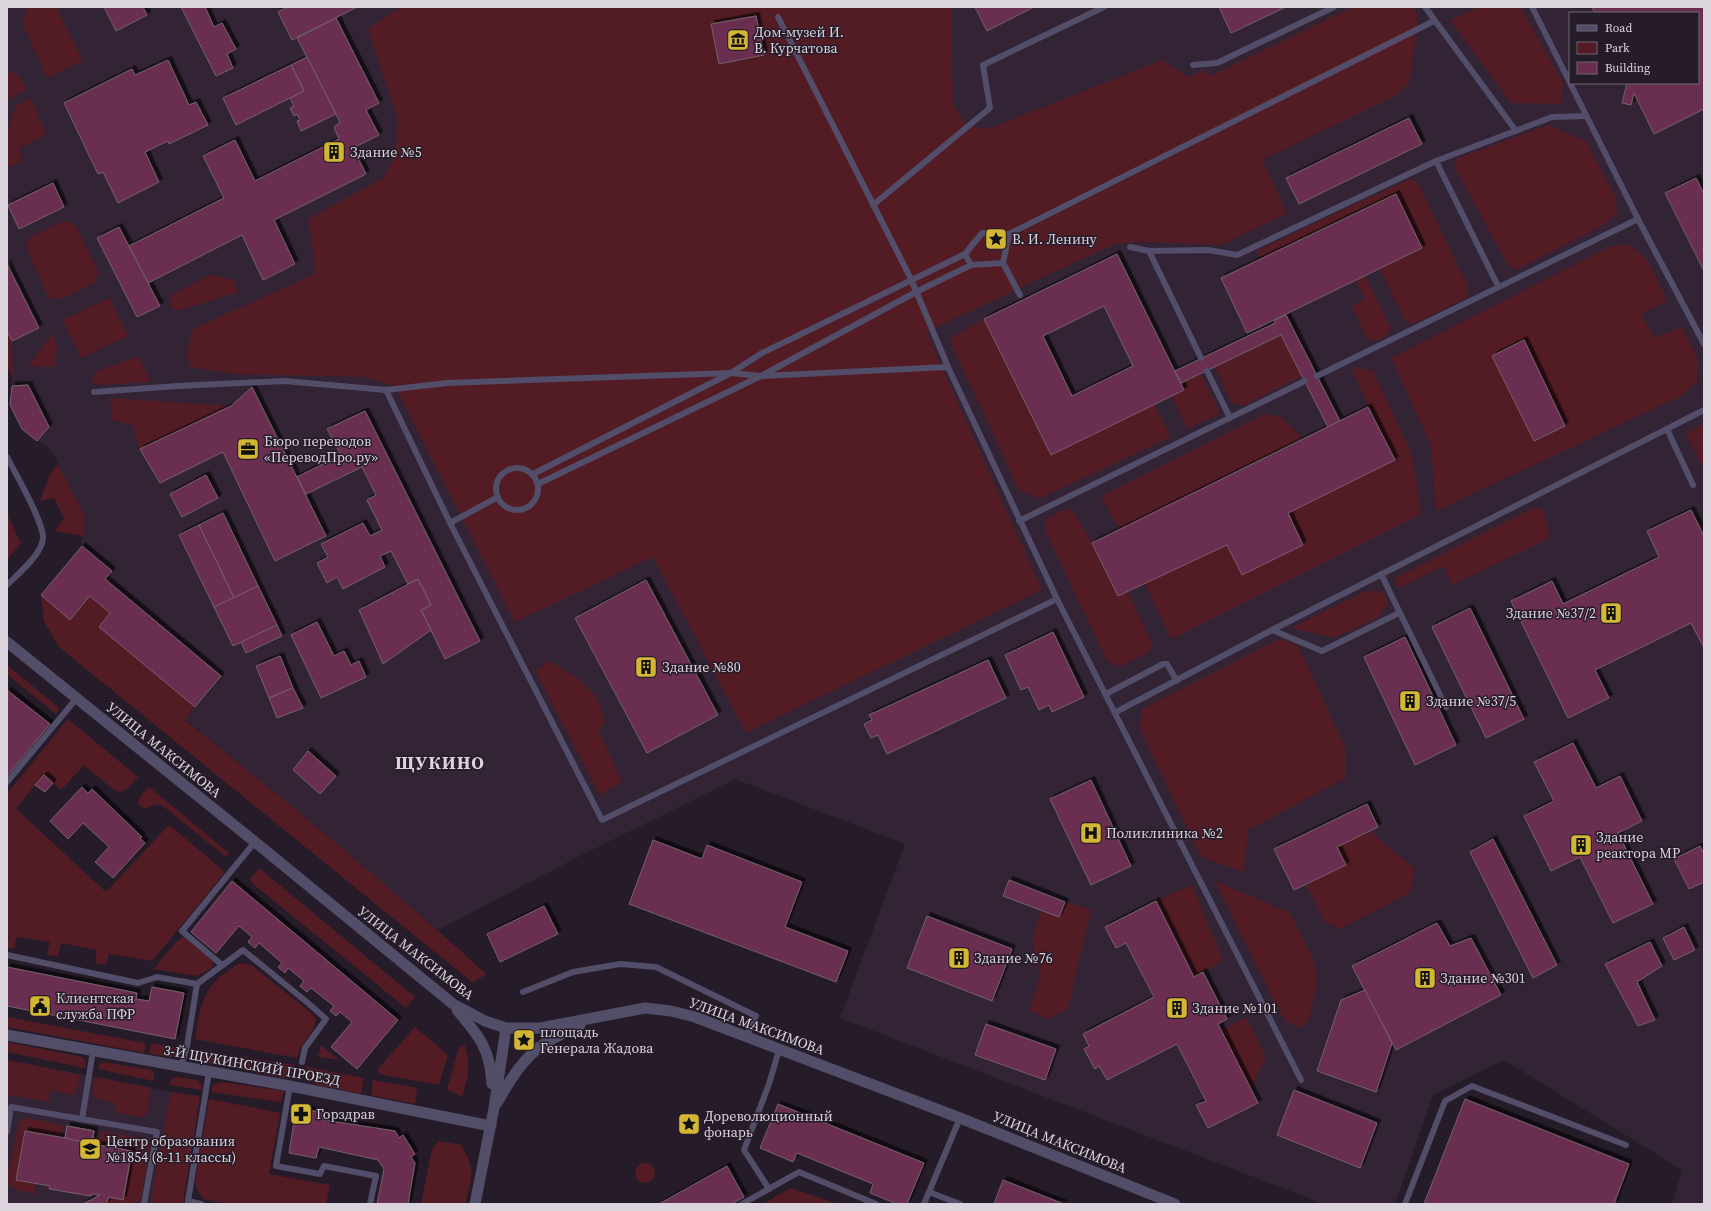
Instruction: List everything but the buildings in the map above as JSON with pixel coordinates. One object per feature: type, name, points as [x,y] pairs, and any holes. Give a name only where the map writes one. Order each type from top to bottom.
[{"type":"street","name":"УЛИЦА МАКСИМОВА","points":[[7,642],[453,1004],[485,1021],[506,1028],[540,1028],[590,1020],[645,1008],[670,1011],[696,1017],[747,1038],[960,1118],[1175,1204]]},
{"type":"street","points":[[453,1004],[480,1037],[487,1051],[491,1068],[494,1108]]},
{"type":"street","points":[[494,1108],[512,1077],[528,1057],[546,1043],[590,1020]]},
{"type":"street","points":[[475,1204],[491,1126],[506,1028]]},
{"type":"street","name":"3-Й ЩУКИНСКИЙ ПРОЕЗД","points":[[7,1035],[181,1068],[290,1086],[491,1126]]},
{"type":"lane","points":[[873,205],[990,108],[983,64],[1104,7]]},
{"type":"lane","points":[[1194,65],[1217,63],[1334,7]]},
{"type":"lane","points":[[1425,7],[1516,131]]},
{"type":"lane","points":[[1532,7],[1569,82]]},
{"type":"lane","points":[[778,17],[911,279],[948,367],[1019,521],[1057,599],[1116,712],[1301,1080]]},
{"type":"lane","points":[[533,474],[731,373],[762,353],[965,254],[982,233],[1009,234],[1434,20]]},
{"type":"lane","points":[[1570,84],[1638,219],[1704,344]]},
{"type":"lane","points":[[1130,247],[1149,251],[1208,250],[1237,255],[1436,161],[1552,117],[1586,116]]},
{"type":"lane","points":[[1436,161],[1498,286]]},
{"type":"lane","points":[[1317,376],[1498,286],[1638,219]]},
{"type":"lane","points":[[1009,234],[1003,263],[1020,295]]},
{"type":"lane","points":[[1149,251],[1201,358]]},
{"type":"lane","points":[[965,254],[971,265]]},
{"type":"lane","points":[[538,484],[760,376],[916,292],[971,265],[1003,263]]},
{"type":"lane","points":[[94,392],[284,381],[386,390],[447,383],[731,373],[760,376],[948,367]]},
{"type":"lane","points":[[1207,371],[1230,418]]},
{"type":"lane","points":[[1019,521],[1304,382]]},
{"type":"lane","points":[[386,390],[450,523],[602,820],[1057,599]]},
{"type":"lane","points":[[1116,712],[1381,574],[1704,410]]},
{"type":"lane","points":[[1667,429],[1693,485]]},
{"type":"lane","points":[[7,457],[41,526],[43,539],[37,554],[7,585]]},
{"type":"lane","points":[[521,468],[533,474],[538,484],[536,498],[527,508],[520,510],[507,507],[501,503],[496,490],[499,478],[509,469],[521,468]]},
{"type":"lane","points":[[450,523],[498,497]]},
{"type":"lane","points":[[1381,574],[1446,708]]},
{"type":"lane","points":[[1272,630],[1322,651],[1399,613]]},
{"type":"lane","points":[[1106,694],[1163,664],[1167,664],[1177,681]]},
{"type":"lane","points":[[7,782],[76,699]]},
{"type":"lane","points":[[222,965],[182,931],[255,842]]},
{"type":"lane","points":[[181,1068],[187,1046],[197,984],[243,950],[308,1003],[326,1020],[305,1048],[302,1062]]},
{"type":"lane","points":[[7,955],[138,983],[157,977],[197,984]]},
{"type":"lane","points":[[523,992],[573,972],[620,964],[656,967],[756,1016],[750,1027],[747,1038]]},
{"type":"lane","points":[[769,1189],[744,1150],[769,1084],[779,1050]]},
{"type":"lane","points":[[82,1119],[93,1051]]},
{"type":"lane","points":[[201,1204],[188,1201],[209,1072]]},
{"type":"lane","points":[[290,1086],[276,1166],[320,1174],[324,1166],[376,1176],[370,1204]]},
{"type":"lane","points":[[1405,1204],[1445,1101],[1472,1086],[1626,1145]]},
{"type":"lane","points":[[7,1132],[11,1107],[157,1132],[144,1204]]},
{"type":"lane","points":[[924,1204],[960,1118]]},
{"type":"lane","points":[[742,1204],[799,1172],[876,1204]]},
{"type":"lane","points":[[929,1192],[960,1204]]},
{"type":"shaded area","points":[[7,7],[1704,7],[1704,1204],[1672,1204],[1682,1170],[1504,1060],[1433,1095],[1395,1204],[1324,1204],[840,1018],[905,844],[735,779],[578,857],[438,930],[325,834],[185,719],[195,707],[99,627],[110,613],[70,620],[41,595],[82,546],[83,513],[51,450],[22,429],[10,405],[12,386],[12,341],[38,328],[7,264]]},
{"type":"shaded area","name":"Центр образования №1854 (8-11 классы)","points":[[7,1060],[184,1094],[163,1204],[7,1204]]},
{"type":"green space","points":[[27,7],[56,7],[83,61],[47,78],[23,25]]},
{"type":"green space","points":[[401,7],[951,7],[953,105],[968,127],[991,128],[1162,60],[1188,77],[1204,70],[1210,76],[1353,7],[1413,7],[1418,18],[1410,81],[1399,94],[1262,160],[1287,213],[1222,245],[1144,242],[1114,244],[926,332],[1042,590],[746,733],[653,557],[515,622],[395,386],[365,377],[235,374],[190,367],[187,351],[193,329],[315,274],[314,256],[308,219],[382,179],[395,156],[398,118],[368,29]]},
{"type":"green space","points":[[1480,7],[1521,7],[1563,83],[1561,104],[1511,103],[1450,20]]},
{"type":"green space","points":[[11,71],[20,76],[27,90],[7,100],[7,76]]},
{"type":"green space","points":[[31,98],[46,134],[18,149],[23,161],[9,167],[6,144],[16,105]]},
{"type":"green space","points":[[1549,125],[1586,141],[1616,198],[1617,213],[1604,225],[1517,270],[1509,267],[1454,166],[1457,158]]},
{"type":"green space","points":[[1409,179],[1417,181],[1468,287],[1467,298],[1412,324],[1405,321],[1380,269],[1422,248],[1396,194],[1261,259],[1257,250]]},
{"type":"green space","points":[[63,221],[75,224],[99,273],[94,283],[60,299],[48,297],[26,247],[30,237]]},
{"type":"green space","points":[[1629,244],[1648,261],[1667,301],[1641,314],[1654,338],[1682,327],[1698,359],[1697,382],[1681,396],[1436,511],[1431,445],[1391,358],[1609,247]]},
{"type":"green space","points":[[210,275],[233,280],[238,292],[181,310],[172,309],[169,301],[173,294]]},
{"type":"green space","points":[[1365,276],[1391,328],[1385,337],[1374,342],[1367,338],[1351,306],[1365,299],[1356,280]]},
{"type":"green space","points":[[109,298],[128,336],[81,358],[63,320]]},
{"type":"green space","points":[[984,319],[1051,455],[1154,404],[1171,437],[1039,499],[1019,490],[949,339]]},
{"type":"green space","points":[[7,331],[12,341],[13,378],[7,366]]},
{"type":"green space","points":[[52,334],[57,345],[55,367],[28,366]]},
{"type":"green space","points":[[1281,335],[1302,376],[1243,406],[1232,403],[1215,367]]},
{"type":"green space","points":[[138,356],[151,382],[97,385],[91,380],[97,371]]},
{"type":"green space","points":[[1355,368],[1373,371],[1412,454],[1421,514],[1171,639],[1145,583],[1227,545],[1242,575],[1302,546],[1288,513],[1395,460],[1352,371]]},
{"type":"green space","points":[[1201,374],[1220,414],[1187,429],[1172,396],[1184,390],[1181,383]]},
{"type":"green space","points":[[110,398],[231,406],[140,449],[133,425],[112,420]]},
{"type":"green space","points":[[1265,414],[1282,417],[1303,439],[1119,529],[1101,496]]},
{"type":"green space","points":[[1704,423],[1704,471],[1686,433]]},
{"type":"green space","points":[[58,464],[83,513],[83,536],[55,531],[64,518],[54,498],[40,501],[50,474]]},
{"type":"green space","points":[[1533,508],[1543,509],[1550,538],[1452,585],[1444,566],[1399,588],[1394,579]]},
{"type":"green space","points":[[1066,509],[1074,513],[1092,543],[1118,596],[1128,592],[1152,644],[1149,652],[1120,667],[1107,661],[1045,530],[1046,519]]},
{"type":"green space","points":[[7,514],[21,543],[7,560],[7,538],[9,534],[7,533]]},
{"type":"green space","points":[[1366,591],[1382,591],[1388,602],[1379,617],[1334,638],[1291,628]]},
{"type":"green space","points":[[41,595],[70,620],[90,596],[110,613],[99,627],[195,707],[185,720],[375,876],[486,974],[473,983],[59,647],[44,621]]},
{"type":"green space","points":[[1280,639],[1298,646],[1346,749],[1346,778],[1248,830],[1244,872],[1201,857],[1140,729],[1142,709]]},
{"type":"green space","points":[[549,661],[578,678],[597,698],[605,721],[599,731],[622,782],[600,795],[535,671]]},
{"type":"green space","points":[[7,665],[59,708],[56,714],[7,674]]},
{"type":"green space","points":[[68,719],[138,777],[127,789],[120,792],[114,790],[84,765],[61,790],[43,775],[16,809],[106,892],[169,825],[225,872],[152,961],[109,954],[106,965],[95,963],[97,950],[61,943],[58,956],[47,955],[50,942],[17,937],[14,949],[7,948],[9,934],[7,934],[7,794]]},
{"type":"green space","points":[[149,787],[229,853],[226,857],[163,806],[157,804],[145,809],[138,804],[141,795]]},
{"type":"green space","points":[[1370,831],[1415,869],[1410,893],[1340,929],[1325,922],[1306,885],[1346,865],[1337,847]]},
{"type":"green space","points":[[259,868],[415,997],[406,1008],[253,884],[250,879]]},
{"type":"green space","points":[[1215,881],[1290,913],[1313,959],[1317,982],[1309,1020],[1299,1028],[1284,1020]]},
{"type":"green space","points":[[1192,885],[1223,960],[1194,977],[1156,901]]},
{"type":"green space","points":[[1065,902],[1091,910],[1068,1009],[1048,1019],[1029,1010],[1040,975],[1032,940],[1041,910],[1059,917]]},
{"type":"green space","points":[[184,937],[213,961],[211,968],[197,976],[154,969],[176,942]]},
{"type":"green space","points":[[240,963],[251,965],[310,1012],[316,1019],[313,1029],[301,1047],[297,1058],[195,1039],[200,1013],[206,994],[218,979]]},
{"type":"green space","points":[[7,1017],[145,1043],[145,1053],[7,1027]]},
{"type":"green space","points":[[1246,1017],[1266,1058],[1251,1088],[1221,1030]]},
{"type":"green space","points":[[415,1027],[448,1055],[439,1085],[379,1074],[378,1069]]},
{"type":"green space","points":[[7,1042],[82,1057],[85,1060],[85,1068],[7,1052]]},
{"type":"green space","points":[[151,1043],[178,1048],[177,1054],[172,1057],[149,1054]]},
{"type":"green space","points":[[464,1044],[468,1058],[468,1070],[462,1097],[447,1089],[459,1048]]},
{"type":"green space","points":[[321,1045],[339,1060],[318,1057]]},
{"type":"green space","points":[[192,1049],[295,1065],[292,1074],[283,1078],[198,1061],[193,1057]]},
{"type":"green space","points":[[7,1060],[81,1075],[75,1094],[71,1095],[51,1090],[49,1102],[7,1095]]},
{"type":"green space","points":[[103,1062],[151,1070],[154,1073],[154,1081],[98,1069],[99,1065]]},
{"type":"green space","points":[[307,1067],[364,1078],[361,1094],[317,1085],[309,1080],[306,1071]]},
{"type":"green space","points":[[95,1077],[151,1088],[146,1115],[142,1117],[115,1112],[115,1103],[95,1098],[92,1092]]},
{"type":"green space","points":[[176,1077],[197,1080],[201,1084],[202,1090],[170,1085],[171,1080]]},
{"type":"green space","points":[[373,1080],[417,1088],[415,1104],[371,1095]]},
{"type":"green space","points":[[221,1082],[284,1091],[281,1102],[211,1092],[213,1085]]},
{"type":"green space","points":[[171,1092],[200,1096],[183,1204],[150,1204]]},
{"type":"green space","points":[[209,1099],[280,1113],[269,1174],[330,1185],[326,1204],[231,1204],[203,1199],[195,1182]]},
{"type":"green space","points":[[27,1118],[63,1125],[61,1138],[25,1131],[16,1179],[36,1183],[35,1194],[14,1189],[7,1179],[18,1125],[21,1120]]},
{"type":"green space","points":[[100,1131],[145,1138],[150,1142],[141,1200],[132,1204],[106,1204],[109,1197],[123,1199],[132,1151],[98,1145]]},
{"type":"green space","points":[[439,1141],[461,1145],[466,1154],[472,1174],[465,1204],[421,1204],[432,1149]]},
{"type":"green space","points":[[645,1163],[652,1166],[655,1173],[652,1180],[645,1183],[638,1180],[635,1173],[638,1166]]},
{"type":"green space","points":[[791,1188],[837,1204],[763,1204]]},
{"type":"place","name":"Дом-музей И. В. Курчатова","points":[[738,40]]},
{"type":"place","name":"Здание №5","points":[[334,152]]},
{"type":"place","name":"В. И. Ленину","points":[[996,239]]},
{"type":"place","name":"Бюро переводов «ПереводПро.ру»","points":[[248,449]]},
{"type":"place","name":"Здание №37/2","points":[[1611,613]]},
{"type":"place","name":"Здание №80","points":[[646,667]]},
{"type":"place","name":"Здание №37/5","points":[[1410,701]]},
{"type":"place","name":"Поликлиника №2","points":[[1091,833]]},
{"type":"place","name":"Здание реактора МР","points":[[1581,845]]},
{"type":"place","name":"Здание №76","points":[[959,958]]},
{"type":"place","name":"Здание №301","points":[[1425,978]]},
{"type":"place","name":"Клиентская служба ПФР","points":[[40,1006]]},
{"type":"place","name":"Здание №101","points":[[1177,1008]]},
{"type":"place","name":"площадь Генерала Жадова","points":[[524,1040]]},
{"type":"place","name":"Горздрав","points":[[301,1114]]},
{"type":"place","name":"Дореволюционный фонарь","points":[[689,1124]]},
{"type":"place","name":"Центр образования №1854 (8-11 классы)","points":[[90,1149]]},
{"type":"district","name":"ЩУКИНО","points":[[440,762]]}]
